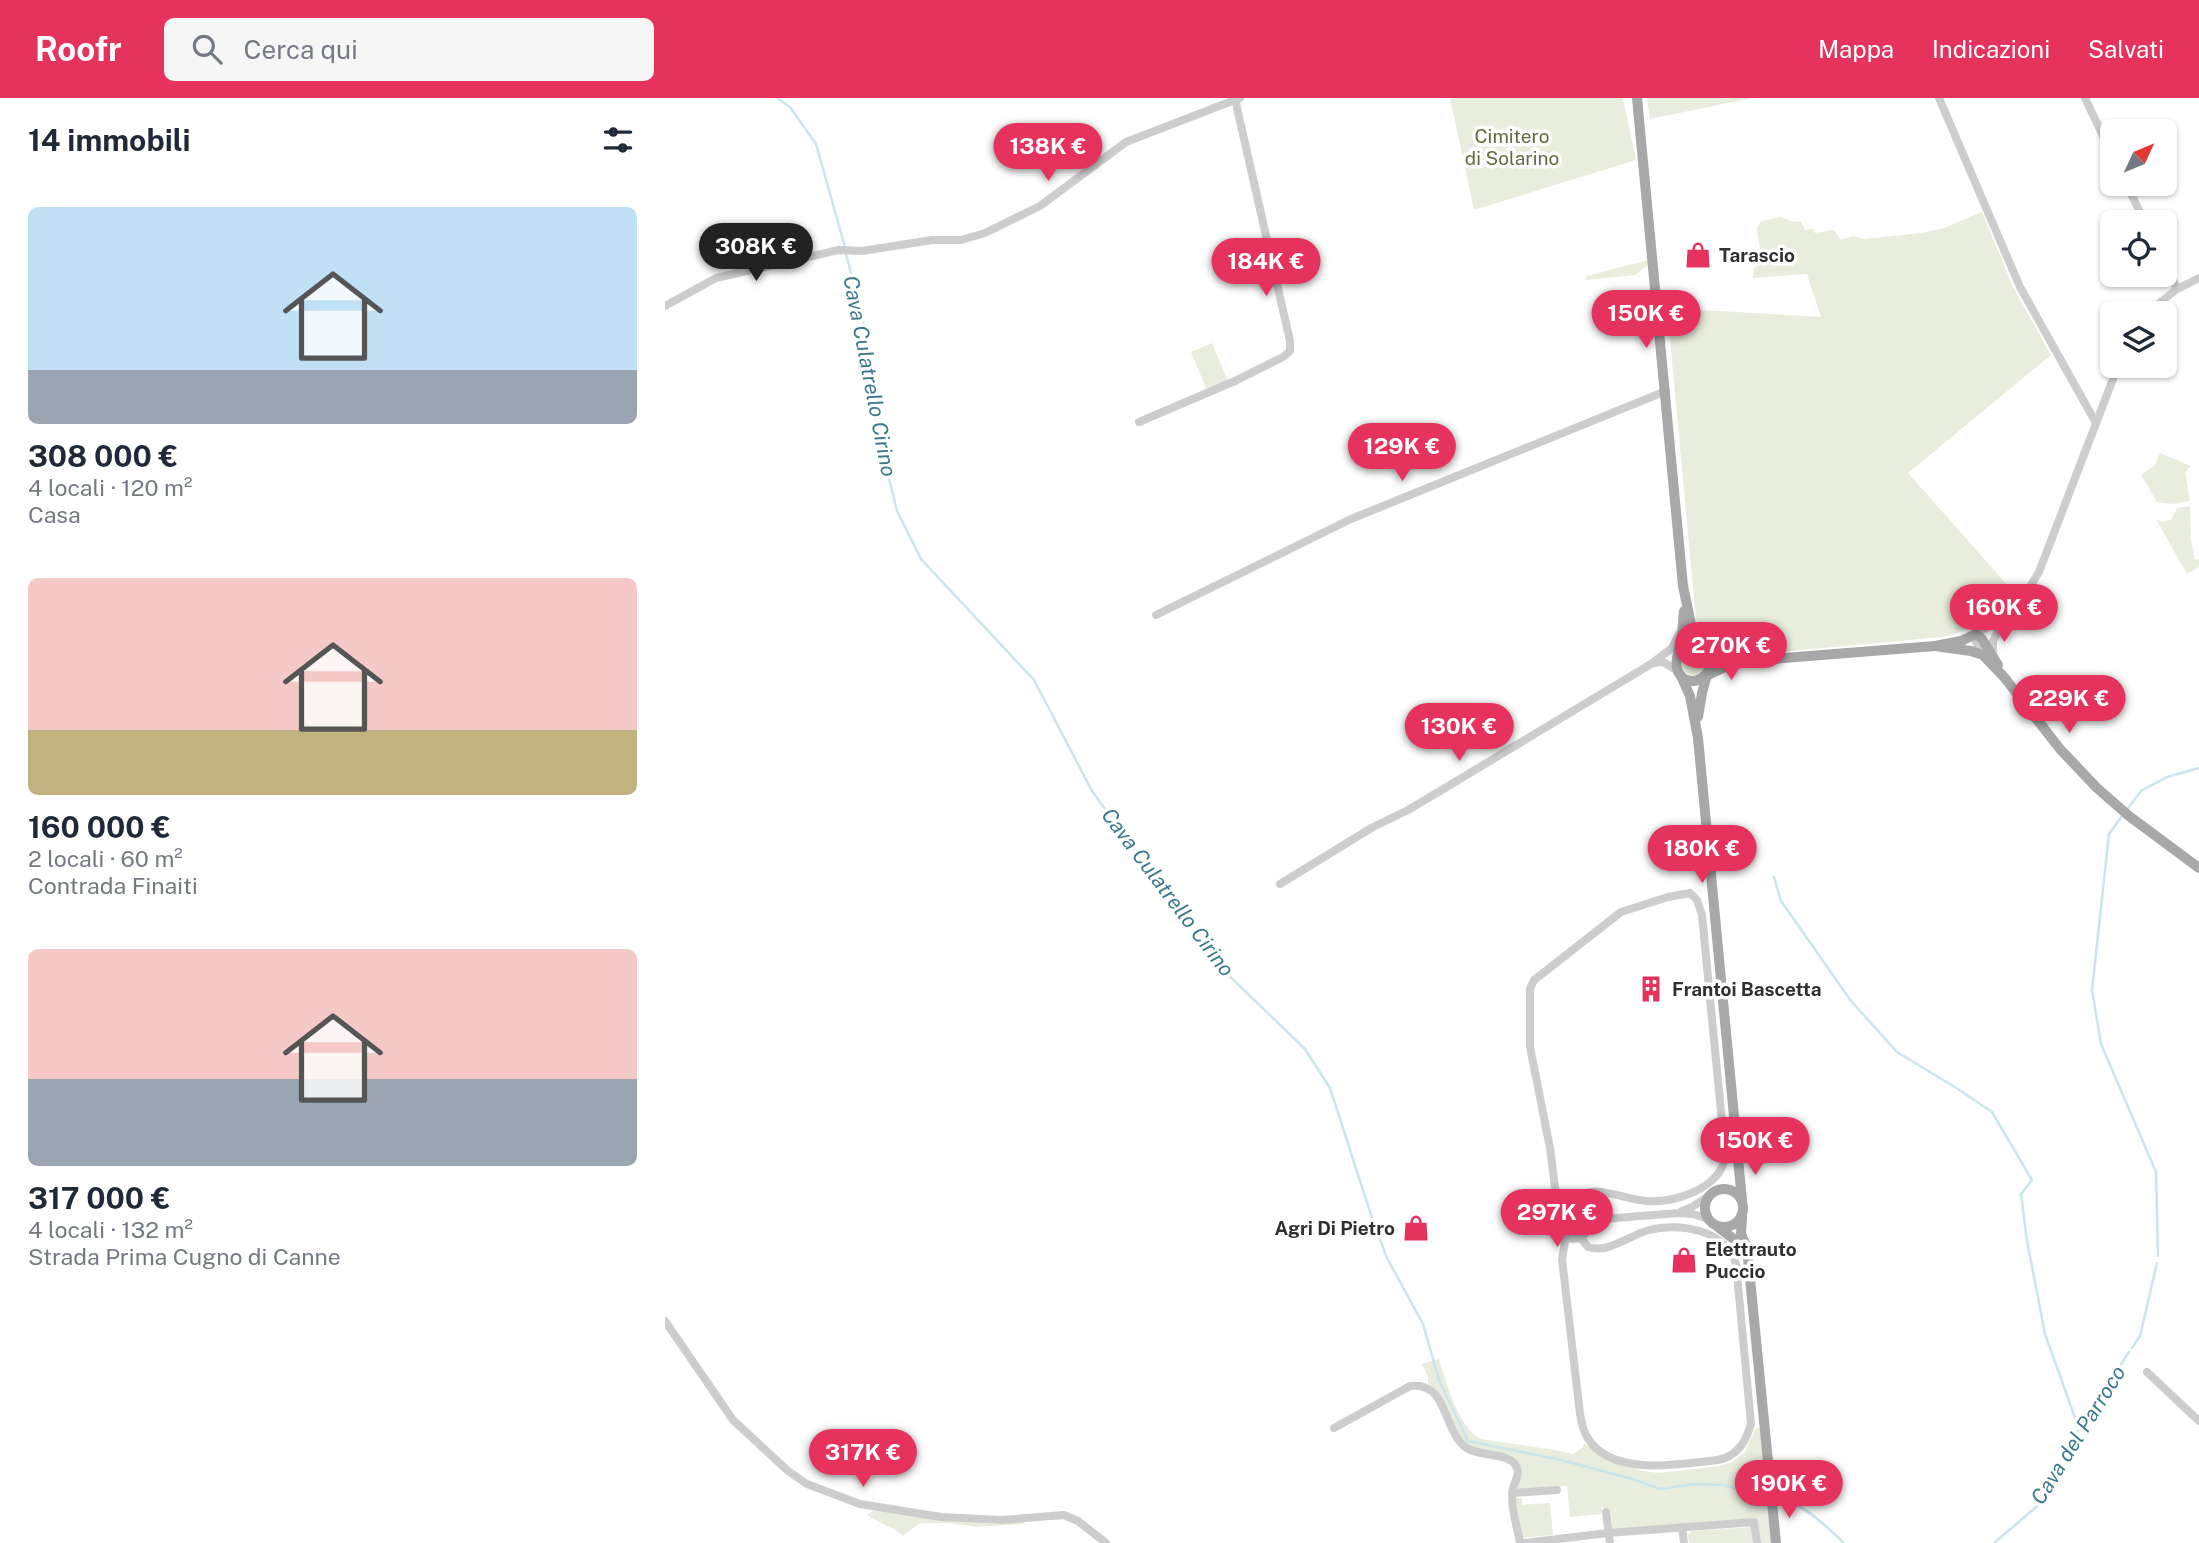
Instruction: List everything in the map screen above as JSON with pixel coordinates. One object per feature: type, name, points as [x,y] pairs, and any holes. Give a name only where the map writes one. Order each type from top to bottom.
[{"type":"main road","points":[[1637,98],[1685,598],[1691,624],[1710,662],[1698,709],[1697,738]]},
{"type":"main road","points":[[1685,598],[1677,661],[1679,673],[1690,696],[1697,738],[1744,1212],[1741,1234],[1747,1248],[1776,1543]]},
{"type":"main road","points":[[1679,673],[1692,681],[1729,665],[1747,661],[1935,646],[1961,641],[1976,634],[1982,639],[1988,655],[2004,677],[2060,749],[2129,816],[2199,869]]},
{"type":"main road","points":[[1935,646],[1988,655]]},
{"type":"main road","points":[[1679,650],[1703,650],[1747,661]]},
{"type":"main road","points":[[1738,1157],[1732,1177],[1706,1203],[1706,1214],[1708,1219],[1735,1240],[1747,1261]]},
{"type":"main road","points":[[1716,1191],[1733,1191],[1742,1200]]},
{"type":"main road","points":[[1718,1227],[1734,1225],[1742,1217]]},
{"type":"street","points":[[1939,98],[2020,287],[2096,423]]},
{"type":"street","points":[[2085,98],[2100,130]]},
{"type":"street","points":[[665,306],[716,278],[845,250],[863,251],[932,240],[961,240],[985,233],[1040,206],[1126,142],[1238,99],[1237,108],[1290,341],[1290,351],[1235,381],[1139,422]]},
{"type":"street","points":[[2162,301],[2177,289],[2199,278]]},
{"type":"street","points":[[1988,655],[1997,629],[2029,590],[2039,572],[2113,378]]},
{"type":"street","points":[[1156,615],[1351,519],[1666,391]]},
{"type":"street","points":[[1976,634],[2006,616]]},
{"type":"street","points":[[1280,884],[1373,827],[1440,791],[1651,664],[1679,650]]},
{"type":"street","points":[[1651,664],[1663,662],[1679,673]]},
{"type":"street","points":[[1561,1210],[1556,1195],[1550,1148],[1530,1047],[1529,989],[1534,980],[1621,912],[1690,893],[1697,900],[1702,915],[1724,1143],[1723,1164],[1719,1172],[1703,1186],[1680,1197],[1646,1201],[1591,1192],[1581,1197],[1577,1206]]},
{"type":"street","points":[[1679,1213],[1716,1191]]},
{"type":"street","points":[[1571,1205],[1577,1206],[1585,1211],[1590,1220],[1589,1227],[1580,1237],[1566,1237],[1556,1225],[1558,1214],[1571,1205]]},
{"type":"street","points":[[1590,1220],[1679,1213],[1708,1219]]},
{"type":"street","points":[[1566,1237],[1562,1259],[1580,1414],[1584,1432],[1591,1443],[1616,1459],[1652,1467],[1728,1457],[1743,1445],[1751,1424],[1733,1254],[1718,1239],[1693,1230],[1658,1228],[1594,1249],[1588,1247],[1580,1237]]},
{"type":"street","points":[[665,1321],[733,1420],[787,1471],[807,1484],[860,1504],[941,1517],[1001,1520],[1064,1515],[1078,1521],[1106,1543]]},
{"type":"street","points":[[2147,1372],[2199,1421]]},
{"type":"street","points":[[1334,1428],[1410,1386],[1422,1386],[1440,1400],[1455,1435],[1464,1447],[1477,1453],[1508,1458],[1517,1466],[1512,1493],[1522,1543],[1609,1538],[1682,1527],[1754,1522],[1757,1543]]},
{"type":"street","points":[[1512,1493],[1557,1490]]},
{"type":"street","points":[[1607,1512],[1609,1538]]},
{"type":"street","points":[[1682,1527],[1684,1543]]},
{"type":"green space","name":"Cimitero di Solarino","points":[[1450,98],[1623,98],[1636,160],[1474,210]]},
{"type":"green space","points":[[1647,98],[1752,98],[1650,119]]},
{"type":"green space","points":[[1982,212],[2013,287],[2051,355],[1908,473],[2017,596],[1983,622],[1942,637],[1748,655],[1715,647],[1704,637],[1696,619],[1667,308],[1821,317],[1807,274],[1753,278],[1754,268],[1762,263],[1757,228],[1761,221],[1781,217],[1794,222],[1801,221],[1805,230],[1813,229],[1815,233],[1834,230],[1841,240],[1853,236],[1864,239],[1922,233],[1944,228]]},
{"type":"green space","points":[[1648,260],[1649,264],[1635,275],[1585,280],[1587,276]]},
{"type":"green space","points":[[1212,343],[1228,381],[1207,390],[1191,352]]},
{"type":"green space","points":[[2160,453],[2191,466],[2185,472],[2190,501],[2173,504],[2157,502],[2141,475],[2155,465]]},
{"type":"green space","points":[[2190,506],[2191,540],[2195,560],[2199,559],[2199,567],[2187,574],[2156,519],[2162,522],[2171,520],[2177,508]]},
{"type":"green space","points":[[1693,653],[1701,656],[1704,664],[1701,672],[1693,675],[1685,672],[1682,664],[1685,656]]},
{"type":"green space","points":[[1439,1359],[1459,1414],[1481,1439],[1573,1454],[1583,1447],[1584,1443],[1608,1461],[1659,1473],[1720,1466],[1732,1462],[1745,1452],[1756,1428],[1760,1428],[1771,1543],[1760,1543],[1756,1518],[1612,1530],[1611,1513],[1602,1507],[1601,1514],[1570,1517],[1567,1486],[1516,1490],[1521,1469],[1519,1463],[1489,1455],[1467,1445],[1453,1426],[1440,1397],[1428,1384],[1422,1364]]},
{"type":"green space","points":[[1516,1498],[1522,1498],[1522,1505],[1550,1503],[1553,1535],[1522,1538]]},
{"type":"green space","points":[[880,1510],[945,1521],[992,1524],[1024,1521],[1025,1524],[977,1527],[920,1523],[903,1536],[867,1515]]},
{"type":"green space","points":[[1751,1527],[1753,1543],[1689,1543],[1688,1535],[1692,1531]]},
{"type":"waterway","name":"Cava Culatrello Cirino","points":[[777,98],[790,107],[816,144],[845,247]]},
{"type":"waterway","name":"Cava Culatrello Cirino","points":[[846,254],[863,318],[869,397],[897,511],[921,559],[1034,680],[1092,791],[1217,964],[1305,1049],[1330,1088],[1387,1258],[1423,1324],[1439,1380],[1468,1441],[1561,1460],[1660,1489],[1694,1484],[1723,1485],[1767,1495]]},
{"type":"waterway","name":"Cava del Parroco","points":[[2126,811],[2141,791],[2167,777],[2199,768]]},
{"type":"waterway","name":"Cava del Parroco","points":[[2122,816],[2109,834],[2092,990],[2101,1044],[2156,1172],[2158,1256]]},
{"type":"waterway","points":[[1774,877],[1781,901],[1851,1001],[1897,1052],[1992,1112],[2032,1180],[2021,1194],[2027,1241],[2045,1334],[2079,1429]]},
{"type":"waterway","name":"Cava del Parroco","points":[[2132,1348],[2140,1336],[2157,1263]]},
{"type":"waterway","name":"Cava del Parroco","points":[[1994,1543],[2041,1503],[2079,1429],[2129,1352]]},
{"type":"waterway","name":"Cava Culatrello Cirino","points":[[1773,1496],[1794,1503],[1820,1521],[1844,1543]]},
{"type":"place","name":"Tarascio","points":[[1698,255]]},
{"type":"place","name":"Frantoi Bascetta","points":[[1651,989]]},
{"type":"place","name":"Agri Di Pietro","points":[[1416,1228]]},
{"type":"place","name":"Elettrauto Puccio","points":[[1684,1260]]}]
